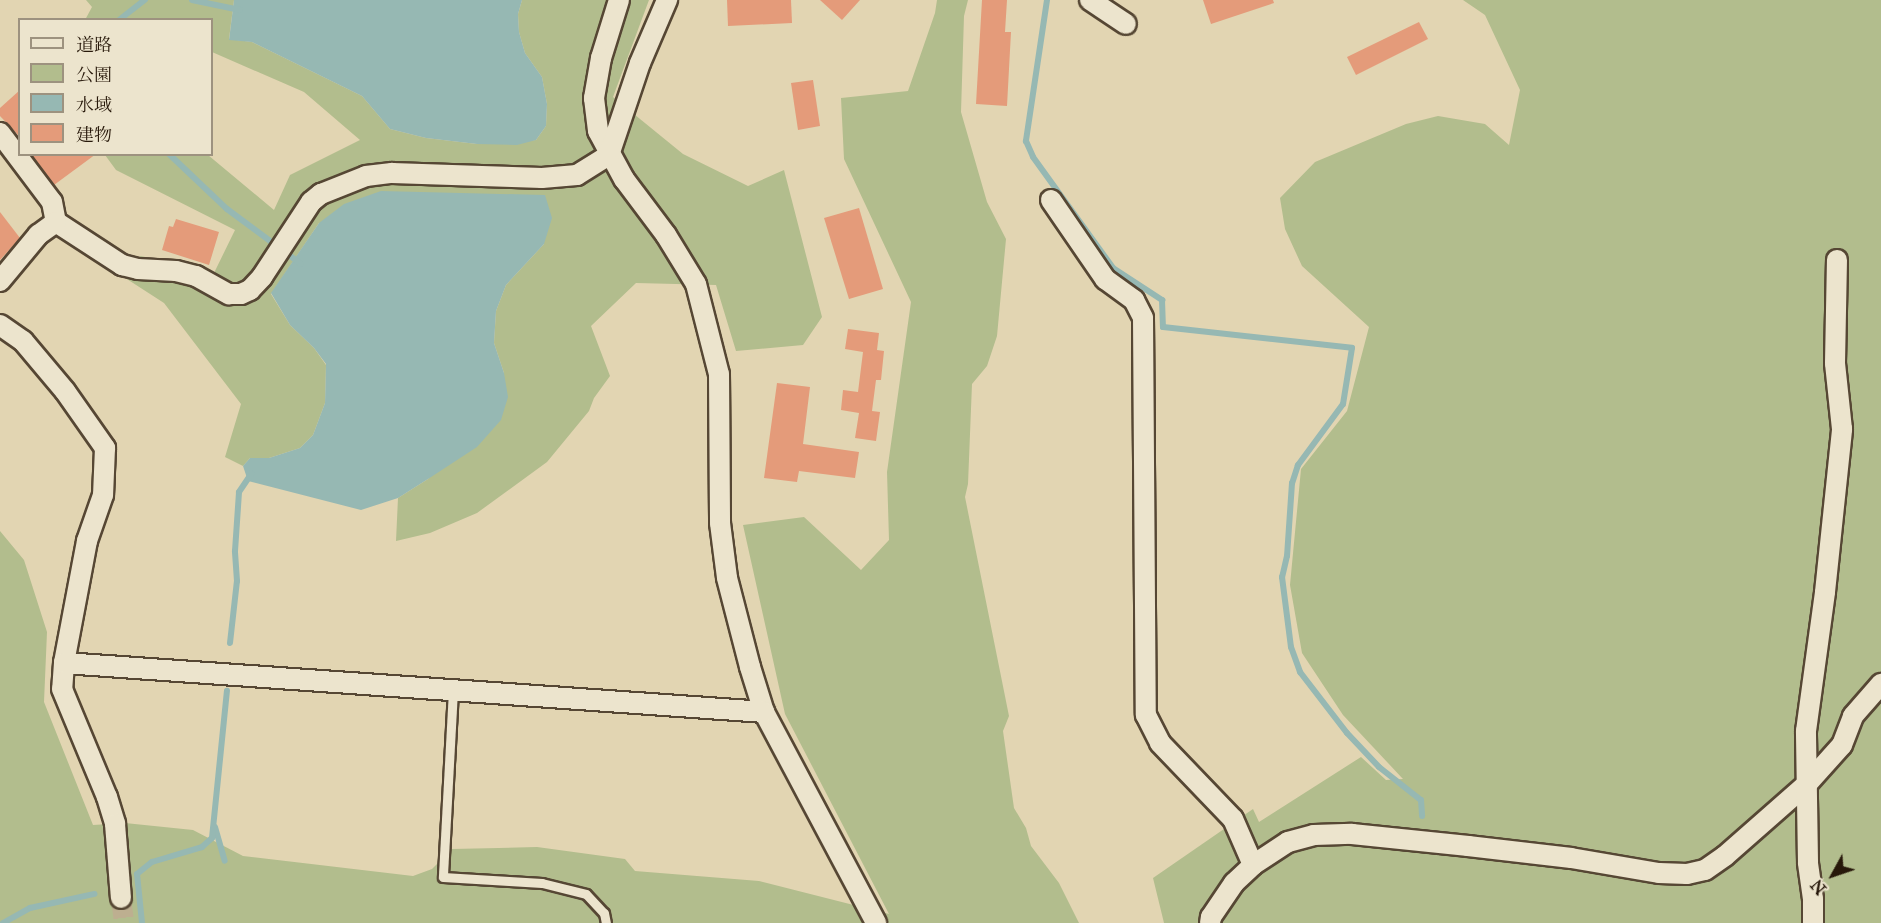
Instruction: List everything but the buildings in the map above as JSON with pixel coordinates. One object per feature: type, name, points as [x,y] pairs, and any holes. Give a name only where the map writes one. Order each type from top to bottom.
[{"type":"street","points":[[620,0],[601,58],[594,98],[598,131],[624,179],[666,235],[696,284],[719,374],[720,523],[727,578],[764,712],[876,923]]},
{"type":"street","points":[[0,133],[52,202],[56,222],[122,265],[196,276],[229,294],[241,294],[250,290],[272,262],[306,207],[321,194],[366,176],[392,173],[542,178],[577,175],[609,155],[640,63],[666,0]]},
{"type":"street","points":[[1090,0],[1126,24]]},
{"type":"street","points":[[1051,200],[1105,279],[1134,300],[1143,318],[1146,715],[1160,743],[1233,819],[1253,865]]},
{"type":"street","points":[[0,281],[39,235],[56,222]]},
{"type":"street","points":[[1813,923],[1813,899],[1808,862],[1806,731],[1825,592],[1842,429],[1835,363],[1837,260]]},
{"type":"street","points":[[0,325],[23,341],[64,391],[105,448],[107,458],[103,495],[87,541],[64,663],[62,689],[107,797],[115,824],[121,898]]},
{"type":"street","points":[[64,663],[764,712]]},
{"type":"street","points":[[1210,923],[1211,917],[1234,883],[1253,865],[1288,842],[1314,835],[1352,834],[1571,858],[1659,873],[1687,874],[1705,870],[1725,856],[1807,784],[1842,745],[1853,716],[1881,684]]},
{"type":"lane","points":[[453,690],[444,877],[542,883],[586,894],[604,913],[606,923]]},
{"type":"green space","points":[[86,0],[234,0],[229,39],[252,42],[362,96],[390,129],[426,138],[477,144],[536,140],[546,126],[547,104],[542,77],[525,53],[519,32],[518,14],[522,0],[649,0],[613,97],[683,154],[748,186],[784,170],[822,317],[803,345],[736,351],[716,285],[636,283],[591,326],[610,376],[594,398],[589,411],[547,462],[477,513],[430,533],[396,541],[398,498],[428,479],[504,373],[494,343],[496,311],[506,285],[544,244],[319,223],[271,294],[290,325],[314,348],[326,365],[325,403],[313,435],[300,448],[269,458],[250,458],[243,466],[225,457],[241,404],[164,303],[116,272],[141,256],[214,273],[235,230],[116,170],[106,156],[209,156],[274,210],[290,175],[360,140],[304,92],[213,52],[213,18],[86,18],[92,7]]},
{"type":"green space","points":[[937,0],[968,0],[964,16],[961,112],[987,202],[1006,239],[997,336],[987,366],[972,384],[968,484],[965,497],[1009,716],[1003,731],[1014,808],[1026,828],[1031,846],[1059,883],[1079,923],[0,923],[0,531],[24,560],[47,632],[44,702],[93,825],[125,823],[193,830],[243,856],[413,876],[432,869],[452,849],[537,847],[625,859],[635,871],[759,881],[889,914],[785,714],[743,525],[804,517],[861,570],[889,540],[887,472],[911,302],[844,159],[841,98],[908,91],[935,13]]},
{"type":"green space","points":[[1463,0],[1881,0],[1881,923],[1164,923],[1153,878],[1253,809],[1259,822],[1361,757],[1386,780],[1403,779],[1343,715],[1302,653],[1290,585],[1301,469],[1347,411],[1369,327],[1302,266],[1285,229],[1280,198],[1315,162],[1406,124],[1438,116],[1485,124],[1509,145],[1520,90],[1485,15]]},
{"type":"water","points":[[234,0],[522,0],[518,14],[519,32],[525,53],[542,77],[547,104],[546,126],[536,140],[517,145],[477,144],[426,138],[390,129],[362,96],[252,42],[229,40]]},
{"type":"water","points":[[381,191],[545,195],[552,218],[544,244],[506,285],[496,311],[494,343],[504,373],[508,397],[501,420],[477,447],[428,479],[398,498],[361,510],[248,481],[243,466],[250,458],[269,458],[300,448],[313,435],[325,403],[326,364],[314,348],[290,325],[271,293],[319,223],[344,204]]},
{"type":"waterway","points":[[122,18],[145,0]]},
{"type":"waterway","points":[[192,0],[240,10]]},
{"type":"waterway","points":[[1047,0],[1026,141],[1033,157],[1113,268],[1162,300],[1163,327],[1352,348],[1343,404],[1298,465],[1292,483],[1287,556],[1282,577],[1291,647],[1300,672],[1347,733],[1379,767],[1421,800],[1422,816]]},
{"type":"waterway","points":[[171,156],[227,209],[301,264]]},
{"type":"waterway","points":[[230,643],[237,581],[235,551],[239,492],[251,474]]},
{"type":"waterway","points":[[142,923],[137,874],[152,862],[202,847],[212,838],[227,691]]},
{"type":"waterway","points":[[215,827],[225,861]]},
{"type":"waterway","points":[[3,923],[30,908],[94,894]]},
{"type":"tunnel","points":[[121,898],[124,923]]}]
